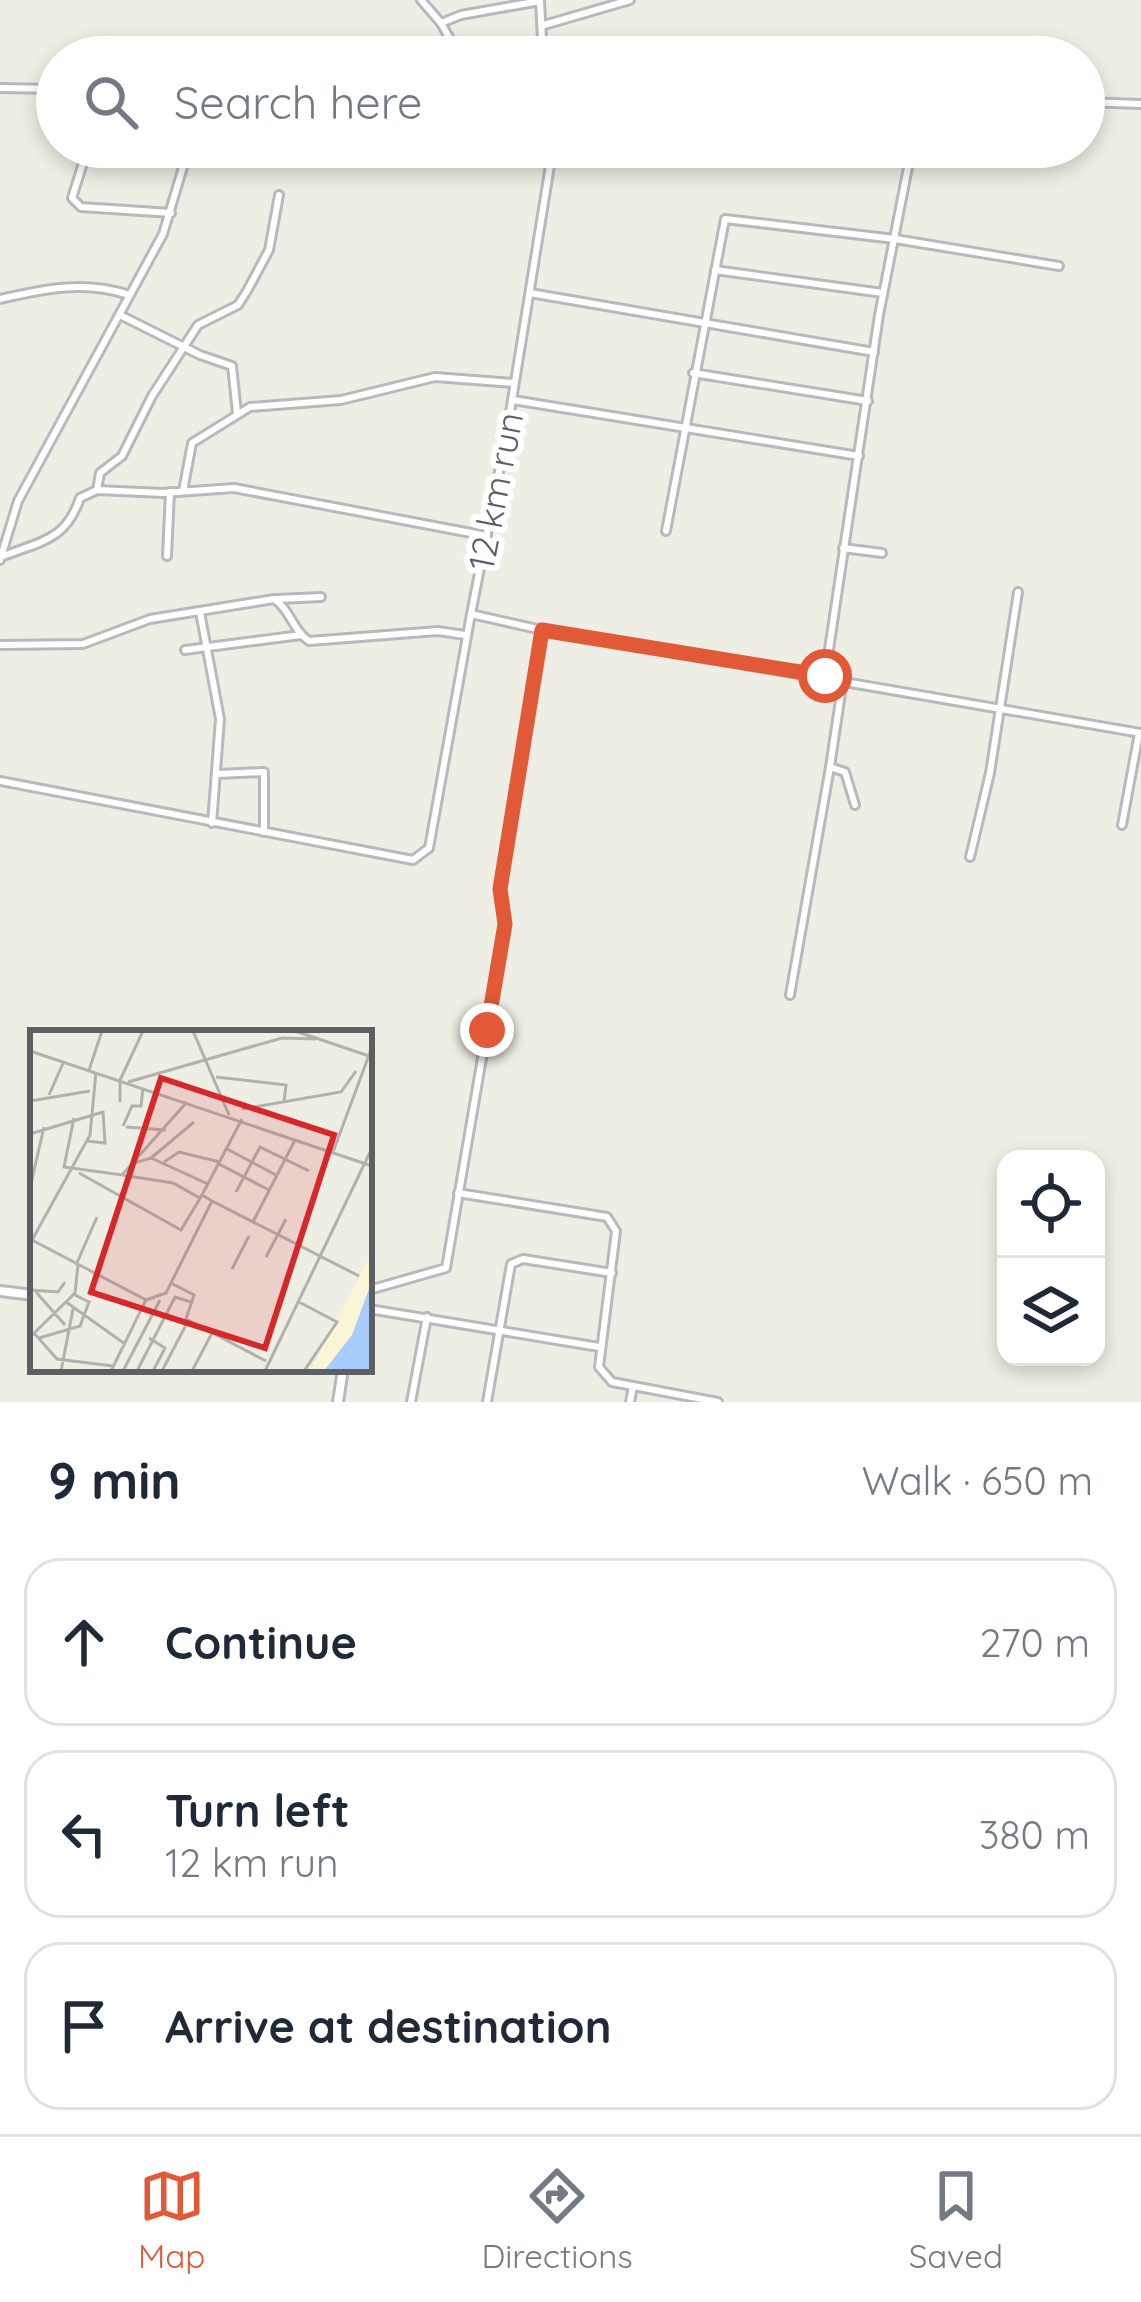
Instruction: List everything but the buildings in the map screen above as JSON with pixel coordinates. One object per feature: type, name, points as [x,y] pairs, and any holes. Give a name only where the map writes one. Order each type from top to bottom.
[{"type":"street","points":[[421,0],[448,36]]},
{"type":"street","points":[[544,25],[630,0]]},
{"type":"street","points":[[441,23],[540,1],[544,25],[540,36]]},
{"type":"street","points":[[0,88],[36,89]]},
{"type":"street","points":[[1105,103],[1141,104]]},
{"type":"street","points":[[81,168],[72,198],[81,207],[171,213]]},
{"type":"street","points":[[2,558],[18,501],[130,296],[171,213],[183,168]]},
{"type":"street","name":"12 km run","points":[[551,168],[471,614],[1140,733]]},
{"type":"street","points":[[825,676],[874,352],[908,168]]},
{"type":"street","points":[[97,490],[100,473],[122,456],[182,344],[198,325],[238,305],[247,291],[269,250],[279,195]]},
{"type":"street","points":[[667,531],[725,219],[895,239],[1060,266]]},
{"type":"street","points":[[715,270],[884,293]]},
{"type":"street","points":[[0,299],[81,285],[130,296]]},
{"type":"street","points":[[530,292],[874,352]]},
{"type":"street","points":[[119,315],[232,366],[237,412]]},
{"type":"street","points":[[693,373],[868,401]]},
{"type":"street","points":[[183,491],[193,443],[250,407],[341,400],[435,377],[515,383]]},
{"type":"street","points":[[512,400],[859,456]]},
{"type":"street","points":[[2,558],[67,529],[80,497],[97,490],[234,488],[487,536]]},
{"type":"street","points":[[167,556],[170,492]]},
{"type":"street","points":[[843,548],[882,553]]},
{"type":"street","points":[[970,857],[1018,592]]},
{"type":"street","points":[[0,645],[83,644],[150,619],[274,599],[321,597]]},
{"type":"street","points":[[274,599],[309,640],[438,631],[465,635]]},
{"type":"street","points":[[200,611],[220,719],[212,823]]},
{"type":"street","points":[[0,781],[413,860],[429,848],[471,614]]},
{"type":"street","points":[[372,1289],[446,1268],[505,924],[500,889],[542,630]]},
{"type":"street","points":[[185,650],[301,635]]},
{"type":"street","points":[[790,995],[843,680]]},
{"type":"street","points":[[1122,825],[1140,733]]},
{"type":"street","points":[[830,767],[845,772],[856,806]]},
{"type":"street","points":[[218,774],[264,772],[264,832]]},
{"type":"street","points":[[458,1193],[607,1216],[616,1231],[597,1360],[603,1374],[612,1382],[718,1402]]},
{"type":"street","points":[[487,1402],[508,1269],[515,1260],[612,1273]]},
{"type":"street","points":[[0,1291],[30,1295]]},
{"type":"street","points":[[372,1310],[599,1347]]},
{"type":"street","points":[[411,1402],[427,1317]]},
{"type":"street","points":[[338,1402],[343,1372]]},
{"type":"street","points":[[630,1402],[633,1386]]},
{"type":"route","points":[[487,1030],[506,915],[500,889],[542,630],[825,676]]}]
